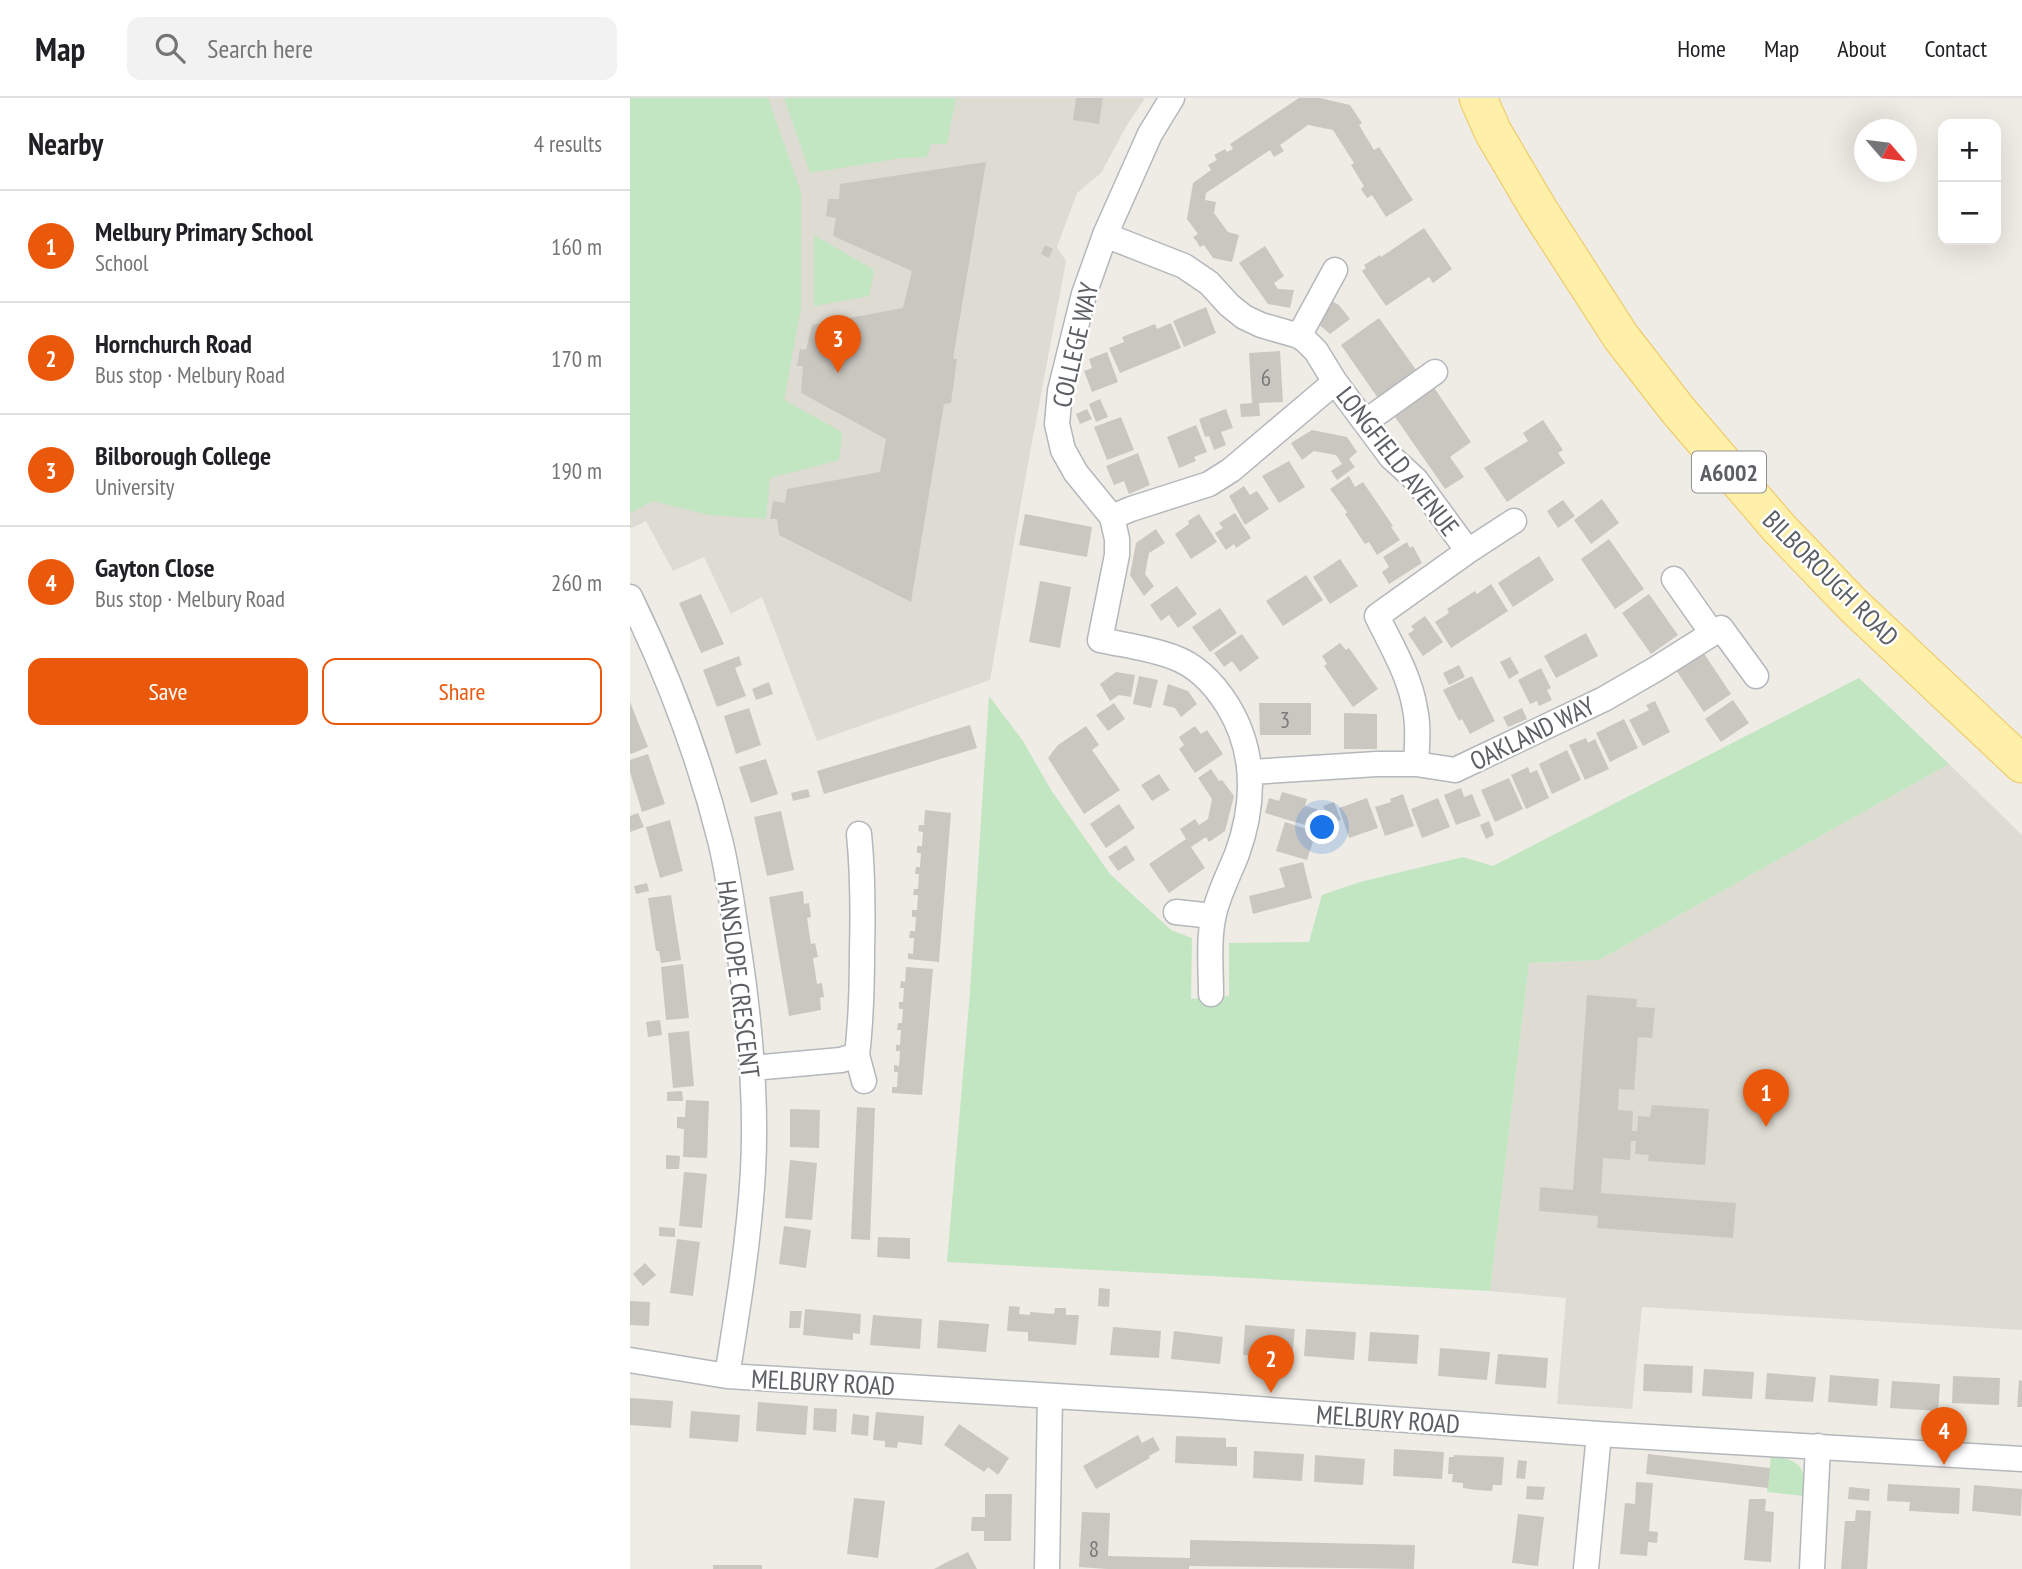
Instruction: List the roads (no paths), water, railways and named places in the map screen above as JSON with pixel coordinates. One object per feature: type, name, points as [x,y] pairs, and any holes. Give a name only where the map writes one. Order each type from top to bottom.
[{"type":"main road","name":"BILBOROUGH ROAD","points":[[1463,98],[1493,132]]},
{"type":"main road","name":"BILBOROUGH ROAD","points":[[1478,98],[1493,132],[1539,210],[1621,337],[1726,467],[1779,528],[1853,605],[2022,764]]},
{"type":"street","name":"COLLEGE WAY","points":[[1112,517],[1076,473],[1063,450],[1057,424],[1060,391],[1084,294],[1105,235],[1150,134],[1172,98]]},
{"type":"street","points":[[1105,235],[1184,266],[1209,284],[1244,317],[1299,336],[1335,270]]},
{"type":"street","name":"LONGFIELD AVENUE","points":[[1299,336],[1316,351],[1335,382],[1391,457],[1416,480],[1468,551],[1377,616],[1408,683],[1415,707],[1418,732],[1416,764]]},
{"type":"street","points":[[1365,422],[1435,372]]},
{"type":"street","points":[[1211,994],[1213,916],[1243,835],[1250,806],[1251,772],[1248,751],[1235,717],[1223,697],[1201,673],[1172,656],[1100,640],[1117,555],[1112,517],[1209,484],[1231,470],[1335,382]]},
{"type":"street","points":[[1468,551],[1514,521]]},
{"type":"street","points":[[1674,579],[1712,633],[1721,628],[1756,676]]},
{"type":"street","name":"HANSLOPE CRESCENT","points":[[633,610],[674,693],[698,760],[721,842],[748,1015],[754,1105],[752,1185],[745,1264],[727,1376]]},
{"type":"street","name":"OAKLAND WAY","points":[[1251,772],[1377,764],[1416,764],[1455,770],[1604,699],[1712,633]]},
{"type":"street","points":[[859,834],[863,907],[858,1055],[864,1081]]},
{"type":"street","points":[[1177,912],[1213,916]]},
{"type":"street","points":[[752,1068],[841,1060],[858,1055]]},
{"type":"street","name":"MELBURY ROAD","points":[[630,1360],[727,1376],[1599,1434],[2022,1459]]},
{"type":"street","points":[[1047,1569],[1050,1396]]},
{"type":"street","points":[[1586,1569],[1599,1434]]},
{"type":"street","points":[[1812,1569],[1818,1446]]},
{"type":"place","name":"Bilborough College","points":[[838,373]]},
{"type":"place","name":"Melbury Primary School","points":[[1766,1127]]},
{"type":"place","name":"Hornchurch Road","points":[[1271,1393]]},
{"type":"place","name":"Gayton Close","points":[[1944,1465]]}]
